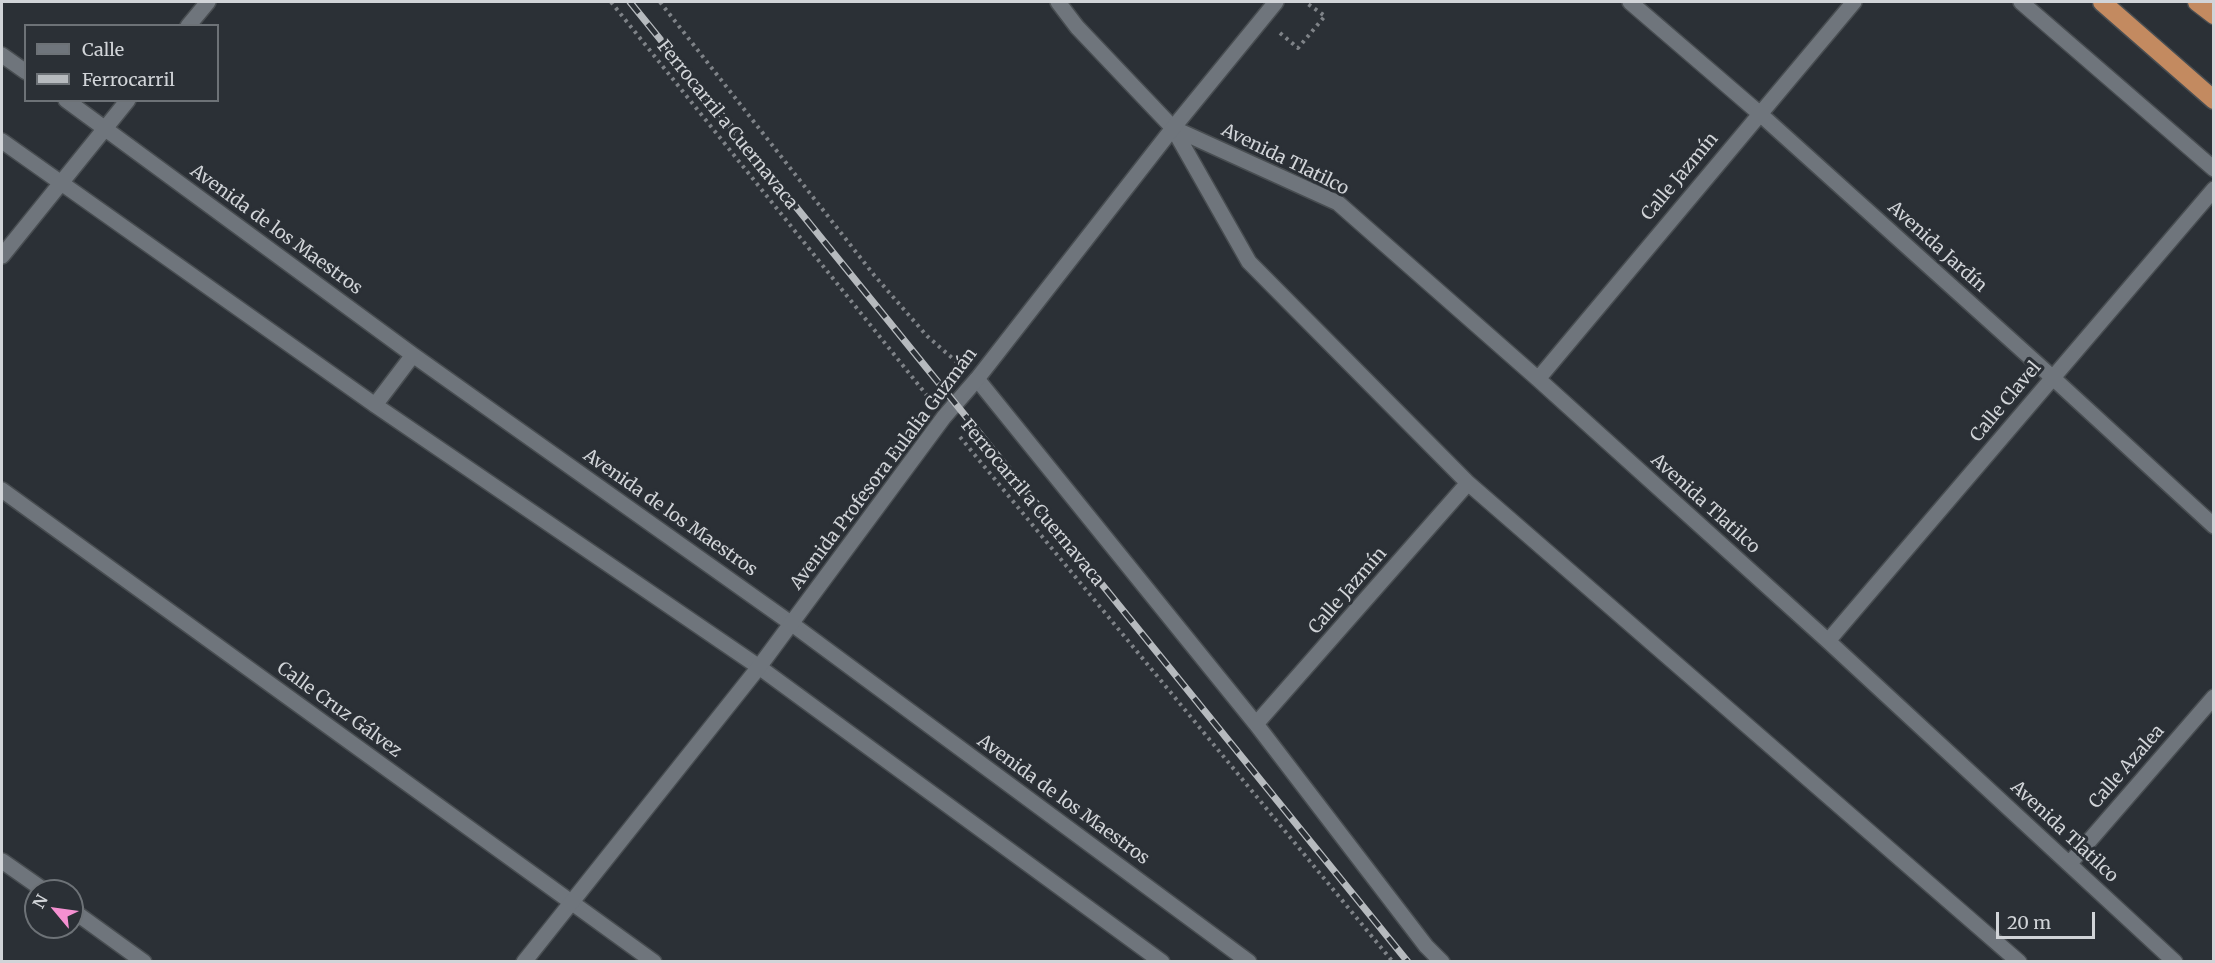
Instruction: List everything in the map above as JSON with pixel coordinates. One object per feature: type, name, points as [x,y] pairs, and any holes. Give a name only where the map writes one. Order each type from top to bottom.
[{"type":"highway","points":[[2102,2],[2214,100]]},
{"type":"highway","points":[[2197,2],[2214,15]]},
{"type":"street","points":[[190,24],[208,2]]},
{"type":"street","name":"Avenida Tlatilco","points":[[1058,2],[1077,27],[1173,128],[1249,262],[1468,483],[2019,962]]},
{"type":"street","name":"Avenida Profesora Eulalia Guzmán","points":[[524,962],[759,667],[944,417],[977,380],[1173,128],[1276,2]]},
{"type":"street","name":"Avenida Jardín","points":[[1630,2],[1759,113],[2214,526]]},
{"type":"street","name":"Calle Jazmín","points":[[1538,379],[1854,2]]},
{"type":"street","points":[[2021,2],[2214,169]]},
{"type":"street","points":[[2,55],[24,71]]},
{"type":"street","name":"Avenida de los Maestros","points":[[69,102],[413,355],[792,624],[1249,962]]},
{"type":"street","points":[[2,256],[126,102]]},
{"type":"street","name":"Avenida Tlatilco","points":[[1173,128],[1338,203],[1538,379],[1828,641],[2175,962]]},
{"type":"street","points":[[2,141],[375,405],[759,667],[1162,962]]},
{"type":"street","name":"Calle Clavel","points":[[1828,641],[2214,189]]},
{"type":"street","points":[[375,405],[413,355]]},
{"type":"street","points":[[977,380],[1256,724],[1426,946],[1442,962]]},
{"type":"street","name":"Calle Jazmín","points":[[1256,724],[1468,483]]},
{"type":"street","name":"Calle Cruz Gálvez","points":[[2,490],[654,962]]},
{"type":"street","name":"Calle Azalea","points":[[2070,863],[2214,697]]},
{"type":"street","points":[[2,861],[28,879]]},
{"type":"street","points":[[84,919],[144,962]]},
{"type":"path","name":"Ferrocarril a Cuernavaca","points":[[611,2],[944,417],[1393,962]]},
{"type":"path","points":[[660,2],[874,275],[927,336],[977,380]]},
{"type":"path","points":[[1298,48],[1325,16],[1305,2]]},
{"type":"railway","points":[[630,2],[1408,962]]}]
